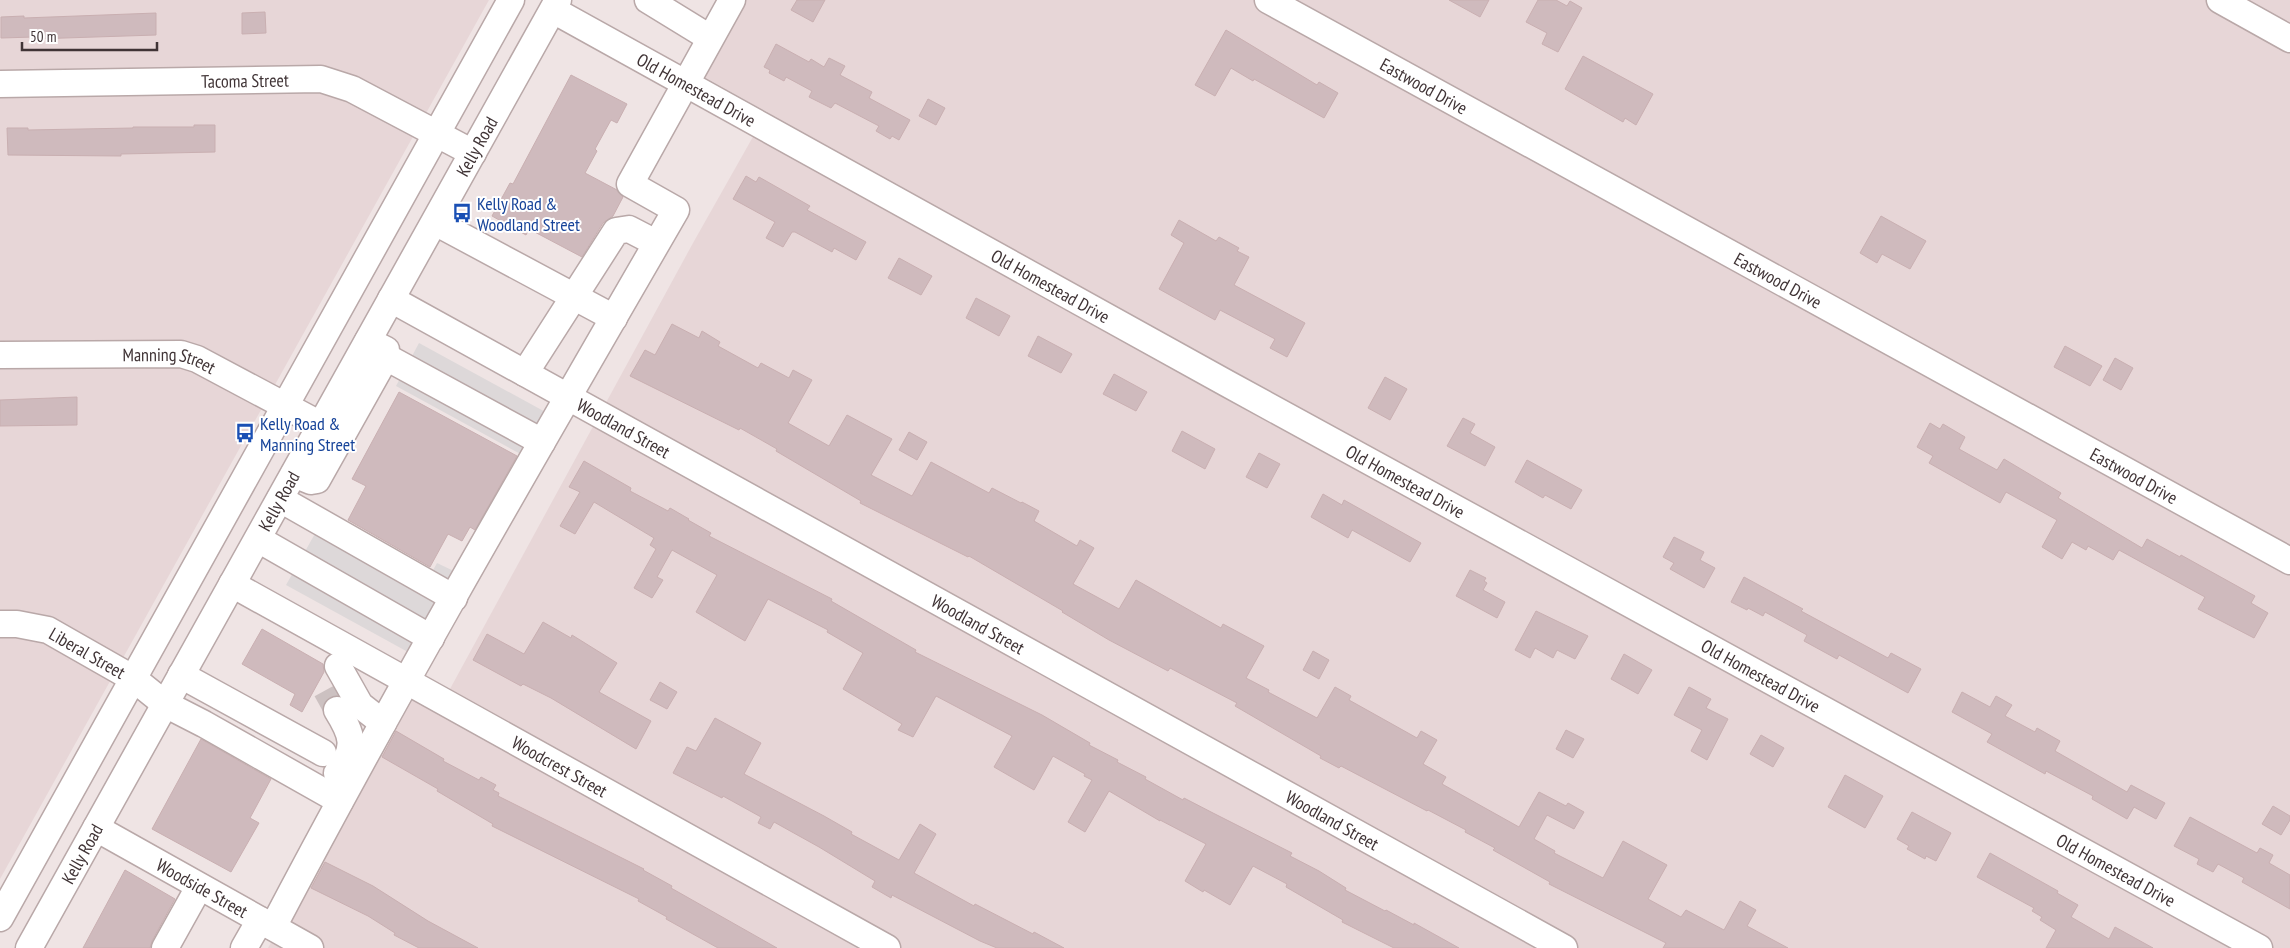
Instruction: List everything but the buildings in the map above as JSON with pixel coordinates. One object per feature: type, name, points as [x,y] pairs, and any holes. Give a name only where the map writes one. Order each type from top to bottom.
[{"type":"street","points":[[0,918],[511,0]]},
{"type":"street","points":[[648,0],[710,38]]},
{"type":"street","points":[[244,948],[266,924],[340,801],[542,442],[676,210],[630,184],[732,0]]},
{"type":"street","name":"Eastwood Drive","points":[[1268,0],[2290,561]]},
{"type":"street","points":[[2220,0],[2290,39]]},
{"type":"street","name":"Old Homestead Drive","points":[[556,5],[685,82],[1228,384],[2259,948]]},
{"type":"street","name":"Kelly Road","points":[[29,948],[321,425],[377,349],[391,300],[556,5]]},
{"type":"street","name":"Tacoma Street","points":[[0,84],[321,79],[352,89],[473,153]]},
{"type":"street","points":[[435,222],[614,318]]},
{"type":"street","points":[[525,373],[616,231],[629,229],[656,243]]},
{"type":"street","name":"Woodland Street","points":[[391,300],[1564,948]]},
{"type":"street","points":[[294,474],[311,481],[317,480],[377,349],[542,442]]},
{"type":"street","name":"Manning Street","points":[[0,355],[181,354],[197,359],[321,425]]},
{"type":"street","points":[[280,500],[454,598]]},
{"type":"street","points":[[258,539],[431,638]]},
{"type":"street","name":"Woodcrest Street","points":[[232,584],[343,657],[407,681],[888,948]]},
{"type":"street","name":"Liberal Street","points":[[0,624],[17,624],[48,630],[134,679],[165,704],[340,801]]},
{"type":"street","points":[[313,786],[326,783],[341,769],[351,748],[351,733],[331,700],[343,657]]},
{"type":"street","points":[[343,657],[360,705],[383,723]]},
{"type":"street","points":[[182,675],[323,753]]},
{"type":"street","name":"Woodside Street","points":[[96,828],[310,948]]},
{"type":"street","points":[[165,948],[199,886]]},
{"type":"shaded area","points":[[0,0],[489,0],[0,879]]},
{"type":"shaded area","points":[[740,0],[2290,0],[2290,948],[268,948],[410,696],[438,711],[693,243],[767,112],[699,74]]},
{"type":"shaded area","points":[[419,343],[549,414],[526,457],[396,386]]},
{"type":"shaded area","points":[[325,516],[431,574],[437,563],[460,574],[417,657],[286,585]]},
{"type":"tunnel","points":[[326,690],[337,710]]},
{"type":"place","name":"Kelly Road & Woodland Street","points":[[462,213]]},
{"type":"place","name":"Kelly Road & Manning Street","points":[[245,433]]}]
